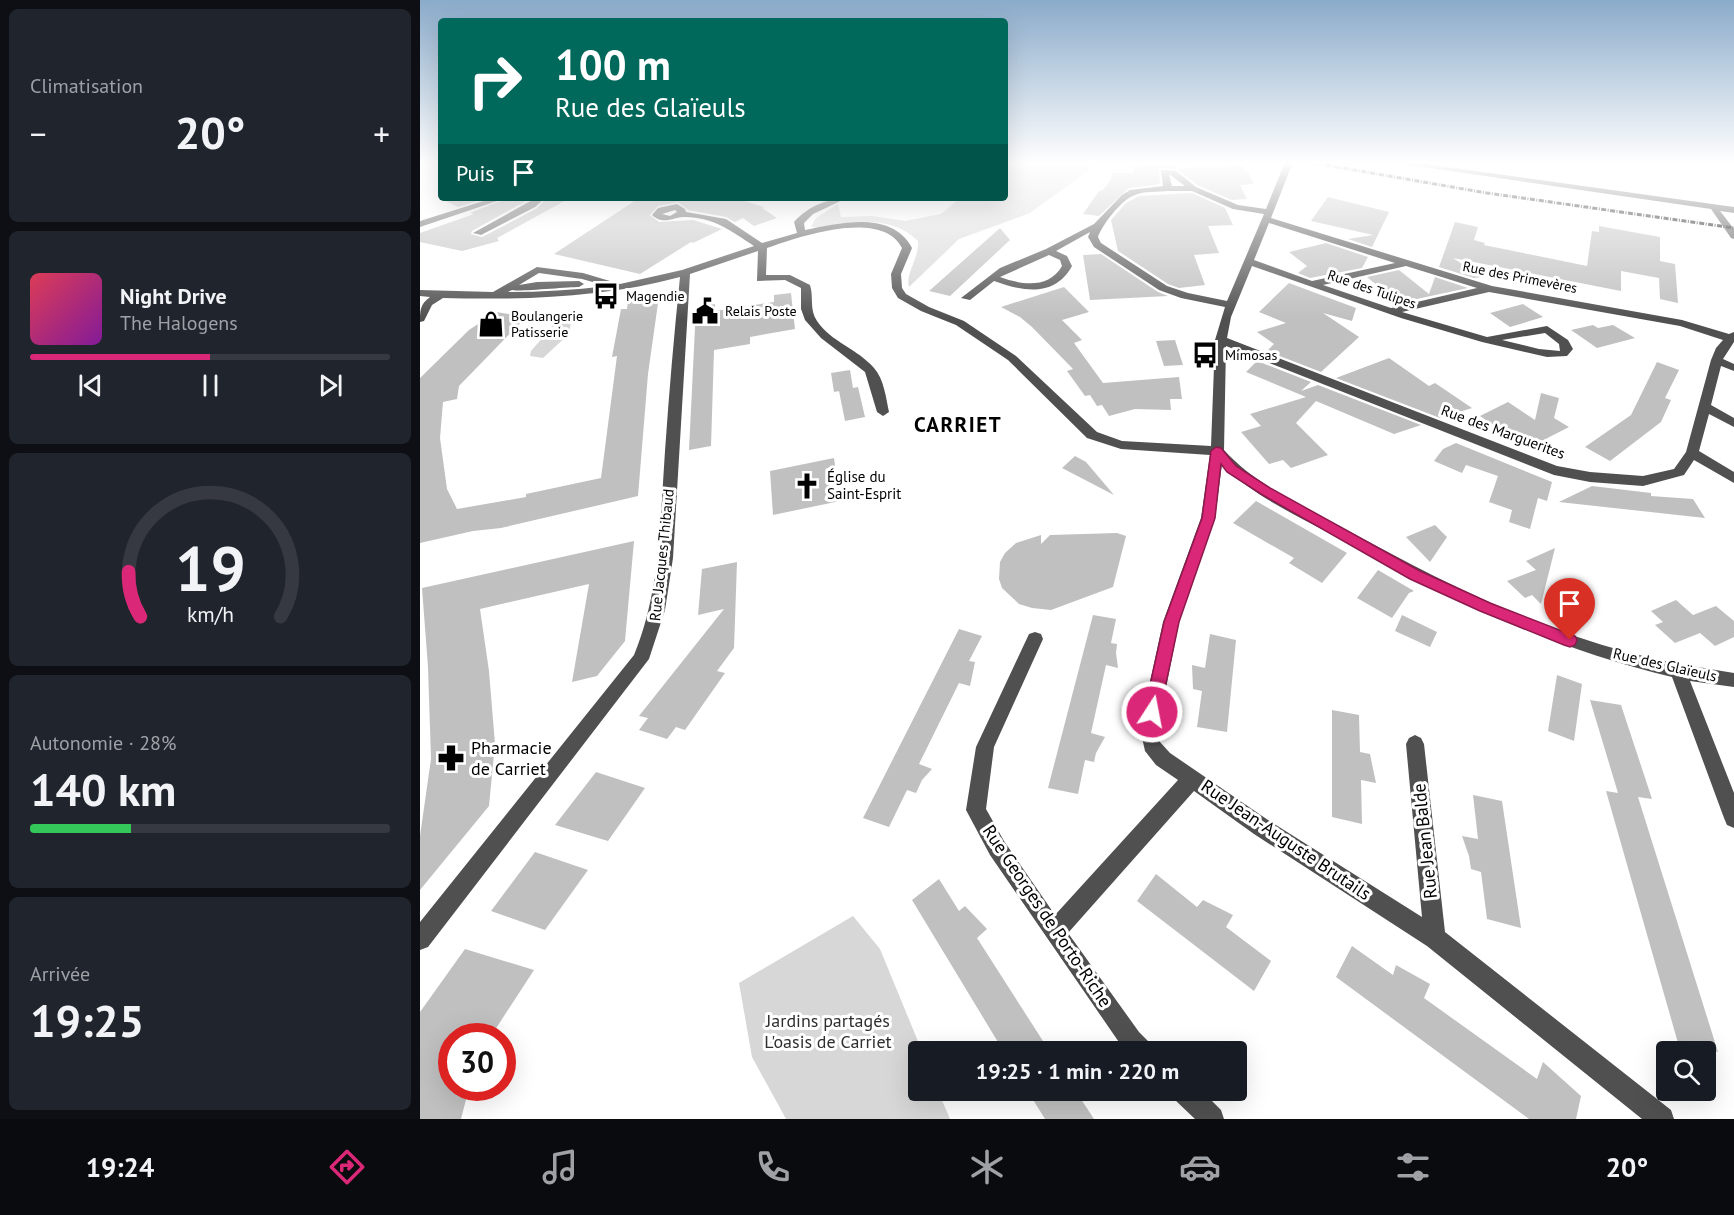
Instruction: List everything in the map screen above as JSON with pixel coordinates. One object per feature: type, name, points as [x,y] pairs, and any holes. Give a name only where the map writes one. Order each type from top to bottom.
[{"type":"street","points":[[420,224],[451,214]]},
{"type":"street","points":[[478,233],[514,214]]},
{"type":"street","points":[[681,214],[723,221],[762,247],[764,254],[761,279],[783,276],[796,278],[806,287],[807,313],[812,322],[870,370],[875,379],[883,412]]},
{"type":"street","points":[[802,235],[799,222],[808,214]]},
{"type":"street","points":[[1109,214],[1098,226],[1093,237],[1104,251],[1163,288],[1185,296],[1230,305]]},
{"type":"street","name":"Rue des Primevères","points":[[1262,214],[1404,264],[1490,289],[1682,323],[1732,337]]},
{"type":"street","points":[[1718,214],[1734,236]]},
{"type":"street","name":"Rue Jean-Auguste Brutails","points":[[1269,216],[1230,305],[1221,340],[1216,451],[1208,518],[1171,622],[1149,728],[1151,745],[1163,759],[1261,827],[1435,938],[1662,1119]]},
{"type":"street","points":[[420,293],[556,295],[621,287],[685,273],[802,235],[847,226],[879,227],[894,231],[904,239],[907,248],[896,274],[897,288],[902,296],[925,309],[960,322],[1012,358],[1092,435],[1121,446],[1216,451]]},
{"type":"street","points":[[966,298],[1009,267],[1049,251],[1072,237],[1098,226]]},
{"type":"street","points":[[993,278],[1024,287],[1051,282],[1063,274],[1067,266],[1064,258],[1049,251]]},
{"type":"street","name":"Rue des Tulipes","points":[[1249,262],[1389,312],[1486,340],[1550,355],[1563,354],[1567,349],[1564,342],[1547,329],[1486,340]]},
{"type":"street","points":[[1313,284],[1404,264]]},
{"type":"street","points":[[496,295],[537,270],[583,276],[621,287]]},
{"type":"street","name":"Rue Jacques Thibaud","points":[[420,939],[641,659],[652,636],[658,612],[666,531],[676,367],[685,273]]},
{"type":"street","points":[[1389,312],[1490,289]]},
{"type":"street","points":[[420,319],[428,303],[440,295]]},
{"type":"street","name":"Rue des Marguerites","points":[[1221,340],[1554,470],[1590,477],[1643,481],[1679,472],[1692,453],[1717,360],[1732,337]]},
{"type":"street","points":[[1717,360],[1734,368]]},
{"type":"street","points":[[1704,406],[1734,423]]},
{"type":"street","name":"Rue des Glaïeuls","points":[[1216,451],[1232,469],[1265,491],[1415,575],[1485,607],[1570,640],[1645,663],[1734,680]]},
{"type":"street","points":[[1692,453],[1734,478]]},
{"type":"street","name":"Rue Georges de Porto-Riche","points":[[1035,639],[985,747],[976,810],[997,848],[1132,1041]]},
{"type":"street","points":[[1677,669],[1734,818]]},
{"type":"street","name":"Rue Jean Balde","points":[[1415,744],[1435,938]]},
{"type":"street","points":[[1054,932],[1193,778]]},
{"type":"street","points":[[1194,1101],[1212,1119]]},
{"type":"green space","points":[[822,214],[840,214],[841,217],[872,216],[905,221],[940,214],[1027,214],[959,239],[909,287],[908,282],[918,241],[902,229],[874,222],[811,227],[816,218]]},
{"type":"green space","points":[[572,316],[569,334],[543,358],[530,356],[531,351],[552,327],[551,320]]},
{"type":"green space","name":"Jardins partagés L'oasis de Carriet","points":[[853,916],[880,949],[918,1041],[908,1041],[908,1101],[942,1101],[950,1119],[786,1119],[752,1057],[739,983]]},
{"type":"building","points":[[473,214],[502,214],[472,231],[471,234],[482,237],[526,214],[540,214],[497,238],[499,241],[462,251],[420,242],[420,233]]},
{"type":"building","points":[[614,214],[651,214],[659,222],[693,220],[722,229],[691,242],[640,274],[554,254]]},
{"type":"building","points":[[711,214],[771,214],[777,218],[754,226],[743,218],[735,222],[726,217]]},
{"type":"building","points":[[1116,214],[1228,214],[1233,225],[1208,226],[1219,253],[1194,255],[1205,285],[1179,288],[1168,284],[1118,251],[1111,220]]},
{"type":"building","points":[[1316,214],[1388,214],[1372,247],[1348,239],[1373,235],[1311,221]]},
{"type":"building","points":[[1455,222],[1478,227],[1474,240],[1485,243],[1484,245],[1587,266],[1592,231],[1599,232],[1599,226],[1660,237],[1660,261],[1675,264],[1678,303],[1660,299],[1659,278],[1621,271],[1621,291],[1453,258],[1482,277],[1474,278],[1439,267]]},
{"type":"building","points":[[1000,228],[1010,240],[950,296],[929,291]]},
{"type":"building","points":[[1326,243],[1368,257],[1362,268],[1310,278],[1298,273],[1307,266],[1289,252]]},
{"type":"building","points":[[1101,254],[1158,292],[1168,296],[1090,300],[1083,255]]},
{"type":"building","points":[[1399,270],[1429,294],[1435,277],[1468,288],[1398,303],[1367,277]]},
{"type":"building","points":[[1289,283],[1356,308],[1352,321],[1323,313],[1359,337],[1321,372],[1267,351],[1274,344],[1257,332],[1286,323],[1259,312]]},
{"type":"building","points":[[1064,287],[1089,312],[1062,320],[1082,340],[1074,343],[1103,383],[1179,377],[1182,399],[1170,399],[1171,410],[1135,409],[1109,416],[1102,405],[1097,406],[1090,395],[1085,396],[1067,371],[1073,369],[1032,327],[1020,317],[1001,307]]},
{"type":"building","points":[[791,293],[795,329],[750,337],[750,344],[714,350],[711,446],[689,450],[696,307],[715,304],[715,311],[774,302],[774,295]]},
{"type":"building","points":[[659,296],[648,374],[638,496],[501,528],[473,531],[420,543],[420,378],[469,330],[496,312],[526,317],[459,386],[457,399],[443,402],[440,438],[447,489],[457,509],[526,497],[526,494],[601,478],[617,356],[612,357],[621,309],[627,309],[628,300]]},
{"type":"building","points":[[1523,304],[1543,317],[1510,327],[1490,313]]},
{"type":"building","points":[[1593,325],[1598,328],[1613,325],[1635,338],[1597,348],[1571,330]]},
{"type":"building","points":[[1175,340],[1183,365],[1164,366],[1156,341]]},
{"type":"building","points":[[1389,358],[1429,386],[1435,383],[1472,408],[1440,418],[1336,378]]},
{"type":"building","points":[[1257,361],[1311,382],[1301,391],[1318,385],[1421,425],[1394,434],[1316,401],[1296,423],[1328,455],[1291,468],[1283,460],[1269,464],[1241,432],[1261,426],[1250,414],[1306,397],[1246,372]]},
{"type":"building","points":[[1657,362],[1679,370],[1665,398],[1671,400],[1661,422],[1610,461],[1585,447],[1631,415]]},
{"type":"building","points":[[850,370],[853,388],[858,387],[865,417],[845,421],[839,391],[834,392],[831,373]]},
{"type":"building","points":[[1541,393],[1559,398],[1554,418],[1569,427],[1528,448],[1480,416],[1508,402],[1535,420]]},
{"type":"building","points":[[1456,443],[1552,482],[1547,501],[1538,498],[1530,529],[1509,522],[1512,510],[1489,502],[1498,476],[1466,465],[1462,473],[1434,461],[1443,449]]},
{"type":"building","points":[[1075,456],[1086,462],[1114,495],[1062,468]]},
{"type":"building","name":"Église du Saint-Esprit","points":[[834,458],[840,501],[773,515],[770,471]]},
{"type":"building","points":[[1592,486],[1651,493],[1651,496],[1693,499],[1705,518],[1559,502]]},
{"type":"building","points":[[1256,501],[1347,553],[1322,583],[1289,563],[1294,558],[1233,523]]},
{"type":"building","points":[[1435,525],[1447,537],[1430,562],[1406,537]]},
{"type":"building","points":[[1117,533],[1126,536],[1113,587],[1051,610],[1019,604],[1002,588],[999,579],[1000,562],[1005,553],[1016,543],[1041,535],[1041,544],[1050,535]]},
{"type":"building","points":[[634,541],[625,641],[597,676],[572,682],[589,584],[480,609],[489,671],[495,744],[489,806],[420,890],[420,836],[431,759],[428,667],[422,588]]},
{"type":"building","points":[[1555,548],[1541,604],[1532,595],[1525,598],[1507,581],[1536,570],[1526,561]]},
{"type":"building","points":[[737,562],[734,648],[717,671],[725,673],[685,730],[676,727],[667,739],[639,730],[648,718],[639,716],[724,609],[698,615],[702,569]]},
{"type":"building","points":[[1378,570],[1414,591],[1409,593],[1392,618],[1357,598]]},
{"type":"building","points":[[1676,600],[1693,615],[1716,606],[1734,621],[1734,637],[1715,646],[1700,633],[1675,643],[1655,625],[1663,622],[1651,611]]},
{"type":"building","points":[[1093,615],[1116,619],[1111,643],[1117,644],[1118,668],[1106,665],[1091,733],[1105,737],[1094,762],[1085,760],[1078,794],[1048,788]]},
{"type":"building","points":[[1402,615],[1437,632],[1430,647],[1395,631]]},
{"type":"building","points":[[959,629],[982,636],[969,661],[975,662],[970,686],[959,683],[919,764],[932,769],[922,780],[916,793],[907,790],[889,827],[863,818]]},
{"type":"building","points":[[1210,634],[1236,640],[1227,732],[1197,727],[1202,691],[1193,689],[1192,665],[1205,668]]},
{"type":"building","points":[[1557,675],[1582,684],[1574,741],[1548,731]]},
{"type":"building","points":[[1590,700],[1621,705],[1652,799],[1638,797],[1715,1041],[1677,1041],[1606,791],[1618,793]]},
{"type":"building","points":[[1332,710],[1359,715],[1360,752],[1370,754],[1376,783],[1361,780],[1362,824],[1332,817]]},
{"type":"building","points":[[596,772],[645,788],[608,841],[555,825]]},
{"type":"building","points":[[1473,795],[1502,801],[1521,928],[1487,919],[1481,872],[1471,869],[1462,836],[1478,839]]},
{"type":"building","points":[[535,852],[588,870],[545,930],[491,911]]},
{"type":"building","points":[[1156,874],[1197,907],[1203,900],[1233,915],[1226,927],[1271,961],[1254,991],[1137,901]]},
{"type":"building","points":[[939,879],[959,911],[965,906],[987,929],[977,938],[1043,1041],[997,1041],[912,900]]},
{"type":"building","points":[[1352,946],[1393,975],[1396,965],[1430,984],[1424,998],[1537,1079],[1543,1062],[1581,1096],[1576,1119],[1529,1119],[1336,977]]},
{"type":"building","points":[[465,949],[534,970],[499,1023],[438,1023],[438,1101],[466,1101],[461,1119],[420,1119],[420,1012]]},
{"type":"building","points":[[1034,1101],[1082,1101],[1094,1119],[1045,1119]]},
{"type":"railway","points":[[1637,214],[1734,228]]},
{"type":"place","name":"Magendie","points":[[606,296]]},
{"type":"place","name":"Relais Poste","points":[[705,311]]},
{"type":"place","name":"Boulangerie Patisserie","points":[[491,324]]},
{"type":"place","name":"Mimosas","points":[[1205,355]]},
{"type":"place","name":"Église du Saint-Esprit","points":[[807,486]]},
{"type":"place","name":"Pharmacie de Carriet","points":[[451,758]]},
{"type":"district","name":"CARRIET","points":[[958,425]]},
{"type":"route","points":[[1152,712],[1171,622],[1208,518],[1216,451],[1232,469],[1265,491],[1415,575],[1485,607],[1570,640]]}]
